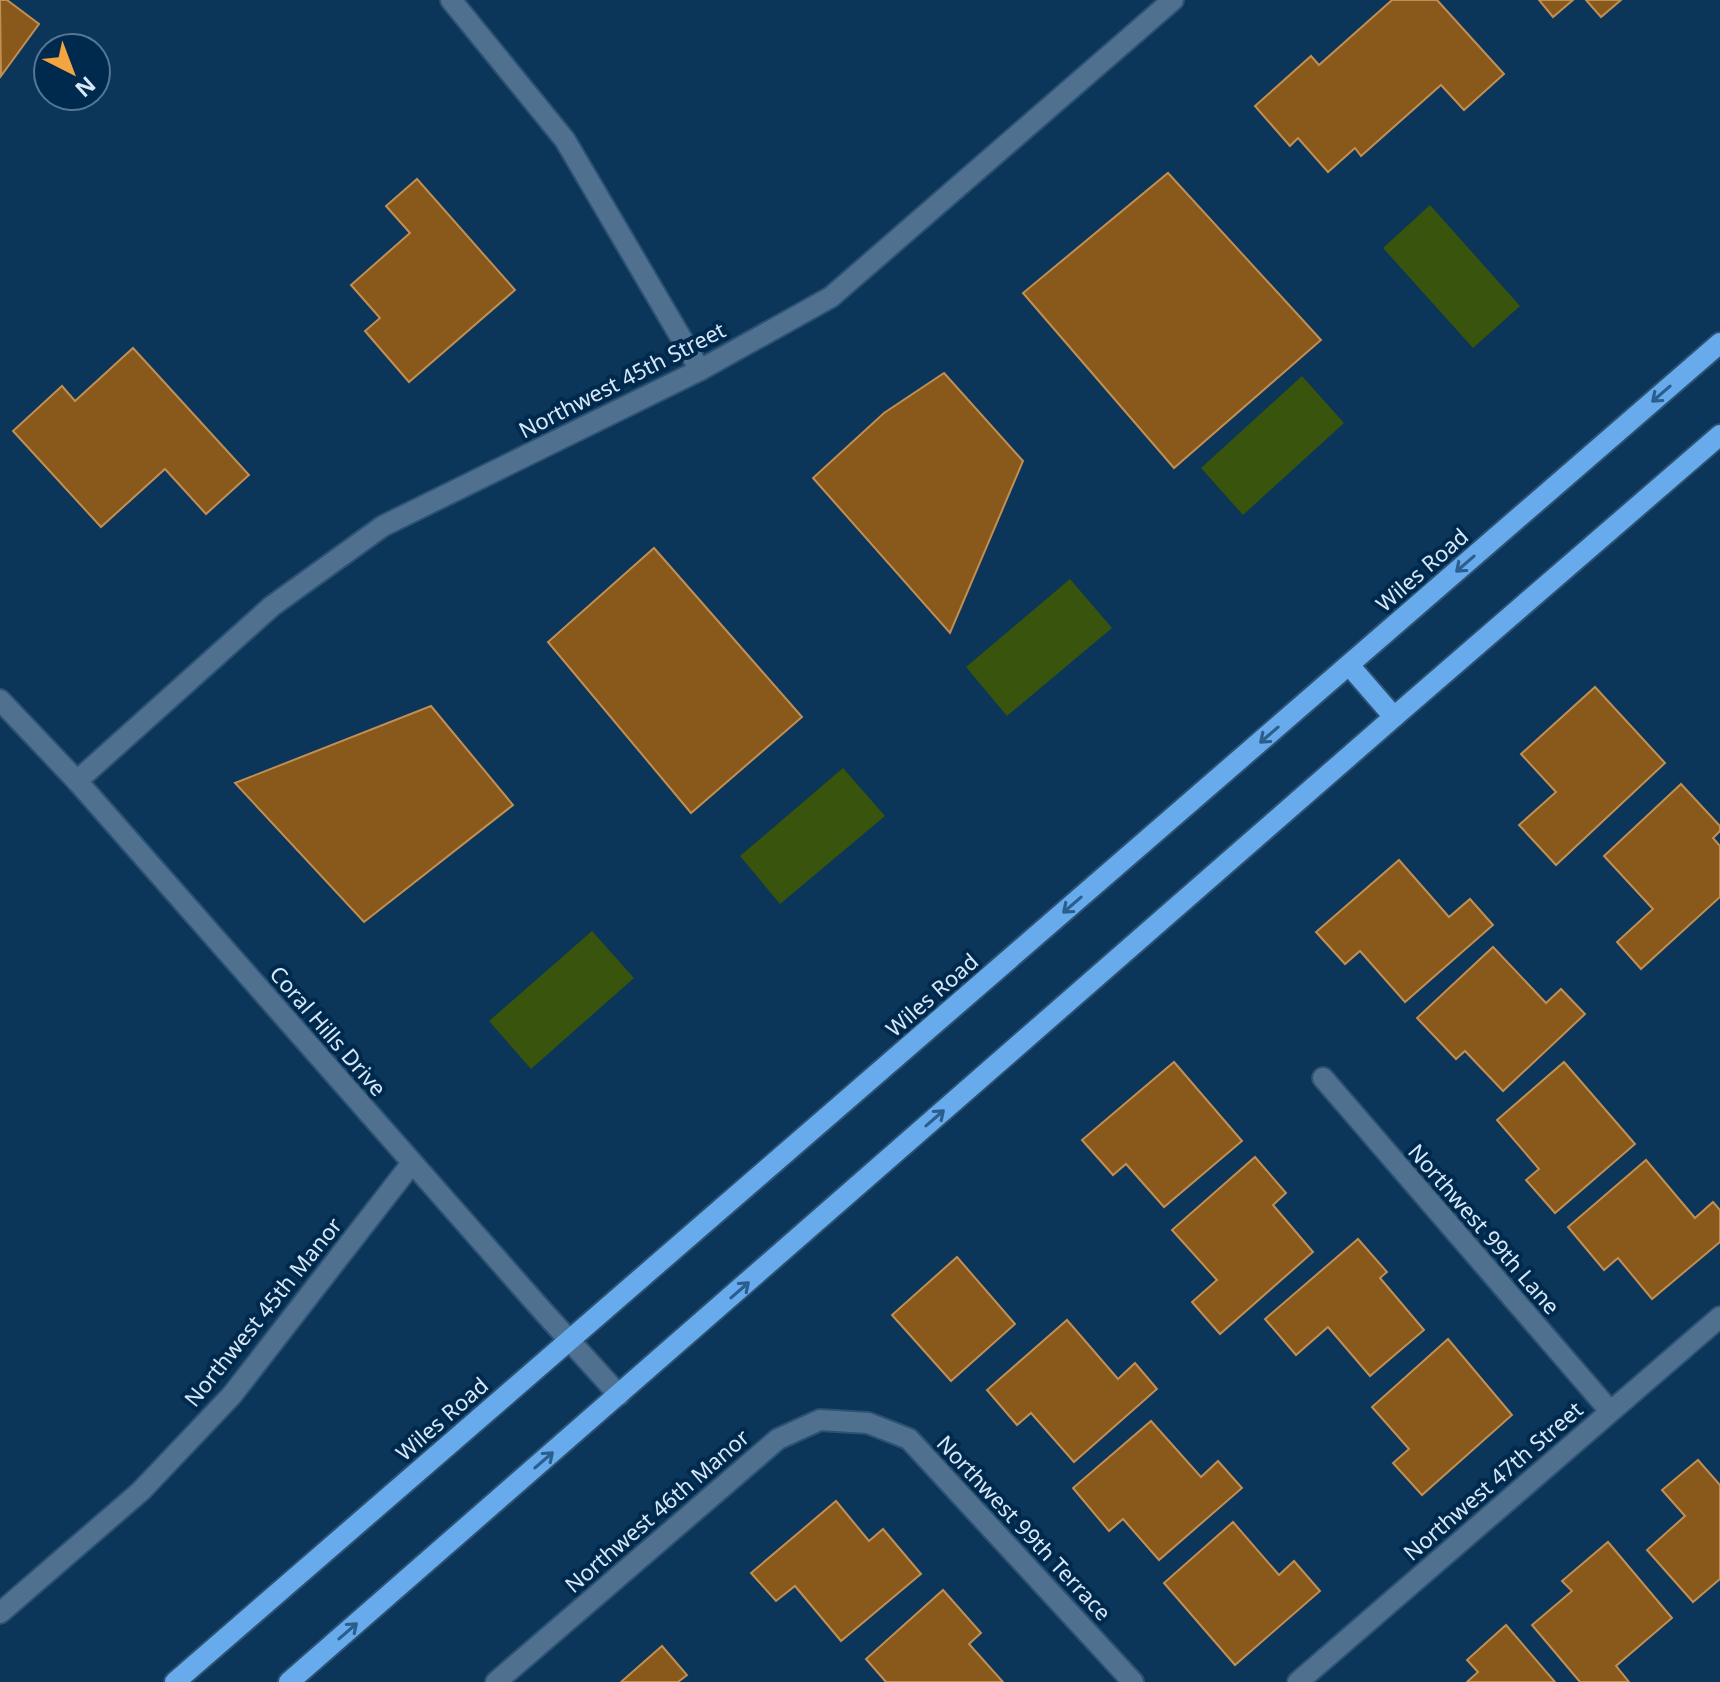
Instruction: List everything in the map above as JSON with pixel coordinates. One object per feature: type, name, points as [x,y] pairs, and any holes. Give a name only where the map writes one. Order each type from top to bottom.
[{"type":"main road","name":"Wiles Road","points":[[175,1682],[1720,343]]},
{"type":"main road","points":[[289,1682],[1720,435]]},
{"type":"main road","points":[[1349,665],[1394,717]]},
{"type":"street","points":[[451,0],[565,140],[700,370]]},
{"type":"street","name":"Northwest 45th Street","points":[[77,781],[272,606],[383,526],[700,370],[831,297],[1173,0]]},
{"type":"street","name":"Coral Hills Drive","points":[[0,700],[77,781],[619,1395]]},
{"type":"street","name":"Northwest 99th Lane","points":[[1323,1078],[1610,1411]]},
{"type":"street","name":"Northwest 45th Manor","points":[[0,1613],[141,1491],[232,1395],[412,1163]]},
{"type":"street","name":"Northwest 47th Street","points":[[1298,1682],[1720,1317]]},
{"type":"street","name":"Northwest 46th Manor","points":[[496,1682],[778,1439],[820,1420],[868,1423]]},
{"type":"street","name":"Northwest 99th Terrace","points":[[868,1423],[909,1439],[1133,1682]]},
{"type":"green space","points":[[1430,205],[1520,306],[1473,348],[1383,248]]},
{"type":"green space","points":[[1302,376],[1344,423],[1243,515],[1201,468]]},
{"type":"green space","points":[[1070,579],[1112,628],[1007,716],[966,667]]},
{"type":"green space","points":[[843,768],[885,816],[780,904],[740,856]]},
{"type":"green space","points":[[592,931],[634,978],[531,1069],[489,1021]]},
{"type":"building","points":[[0,0],[7,0],[39,24],[1,76]]},
{"type":"building","points":[[1392,0],[1437,0],[1504,74],[1464,110],[1441,85],[1361,156],[1355,148],[1328,172],[1298,138],[1290,146],[1255,106],[1311,56],[1319,65]]},
{"type":"building","points":[[1539,0],[1573,0],[1553,17]]},
{"type":"building","points":[[1586,0],[1621,0],[1601,17]]},
{"type":"building","points":[[1168,173],[1321,340],[1174,468],[1023,293]]},
{"type":"building","points":[[417,179],[515,290],[409,382],[365,331],[380,318],[351,285],[410,233],[386,206]]},
{"type":"building","points":[[133,348],[249,475],[206,514],[165,469],[101,527],[13,431],[62,386],[75,401]]},
{"type":"building","points":[[944,373],[1023,461],[950,633],[813,478],[884,413]]},
{"type":"building","points":[[654,548],[802,717],[691,813],[548,642]]},
{"type":"building","points":[[1595,687],[1665,763],[1556,865],[1519,825],[1556,792],[1521,754]]},
{"type":"building","points":[[431,706],[513,805],[364,922],[235,783]]},
{"type":"building","points":[[1681,784],[1720,826],[1720,831],[1713,838],[1720,846],[1720,897],[1641,969],[1617,942],[1653,909],[1604,856]]},
{"type":"building","points":[[1399,860],[1449,917],[1470,899],[1493,925],[1405,1002],[1360,951],[1345,964],[1316,932]]},
{"type":"building","points":[[1493,947],[1546,1003],[1561,989],[1585,1014],[1503,1091],[1465,1051],[1456,1059],[1417,1018]]},
{"type":"building","points":[[1174,1062],[1242,1141],[1164,1207],[1126,1164],[1113,1175],[1082,1140]]},
{"type":"building","points":[[1564,1062],[1635,1144],[1555,1213],[1526,1180],[1539,1169],[1497,1120]]},
{"type":"building","points":[[1255,1157],[1286,1193],[1273,1205],[1313,1252],[1220,1334],[1192,1302],[1217,1280],[1172,1230]]},
{"type":"building","points":[[1646,1160],[1695,1218],[1713,1202],[1720,1210],[1720,1242],[1652,1299],[1618,1258],[1604,1270],[1568,1227]]},
{"type":"building","points":[[1358,1239],[1387,1272],[1380,1278],[1424,1330],[1370,1376],[1328,1327],[1296,1355],[1265,1319]]},
{"type":"building","points":[[957,1257],[1015,1324],[951,1381],[892,1315]]},
{"type":"building","points":[[1067,1320],[1118,1379],[1135,1363],[1157,1389],[1074,1462],[1031,1413],[1017,1425],[987,1390]]},
{"type":"building","points":[[1448,1339],[1512,1415],[1422,1495],[1393,1463],[1409,1449],[1372,1407]]},
{"type":"building","points":[[1151,1421],[1201,1477],[1218,1461],[1242,1488],[1159,1560],[1123,1519],[1109,1531],[1073,1488]]},
{"type":"building","points":[[1698,1460],[1720,1485],[1720,1579],[1693,1602],[1647,1550],[1685,1516],[1662,1490]]},
{"type":"building","points":[[836,1501],[869,1541],[883,1529],[921,1574],[841,1641],[795,1586],[776,1601],[751,1573]]},
{"type":"building","points":[[1233,1522],[1279,1575],[1294,1561],[1320,1591],[1235,1665],[1164,1583]]},
{"type":"building","points":[[1608,1542],[1672,1618],[1616,1666],[1629,1682],[1580,1682],[1532,1625],[1572,1591],[1562,1581]]},
{"type":"building","points":[[943,1590],[981,1633],[969,1644],[1003,1682],[886,1682],[866,1659]]},
{"type":"building","points":[[1506,1625],[1555,1682],[1467,1682],[1478,1672],[1467,1660]]},
{"type":"building","points":[[662,1646],[687,1675],[678,1682],[621,1682]]}]
